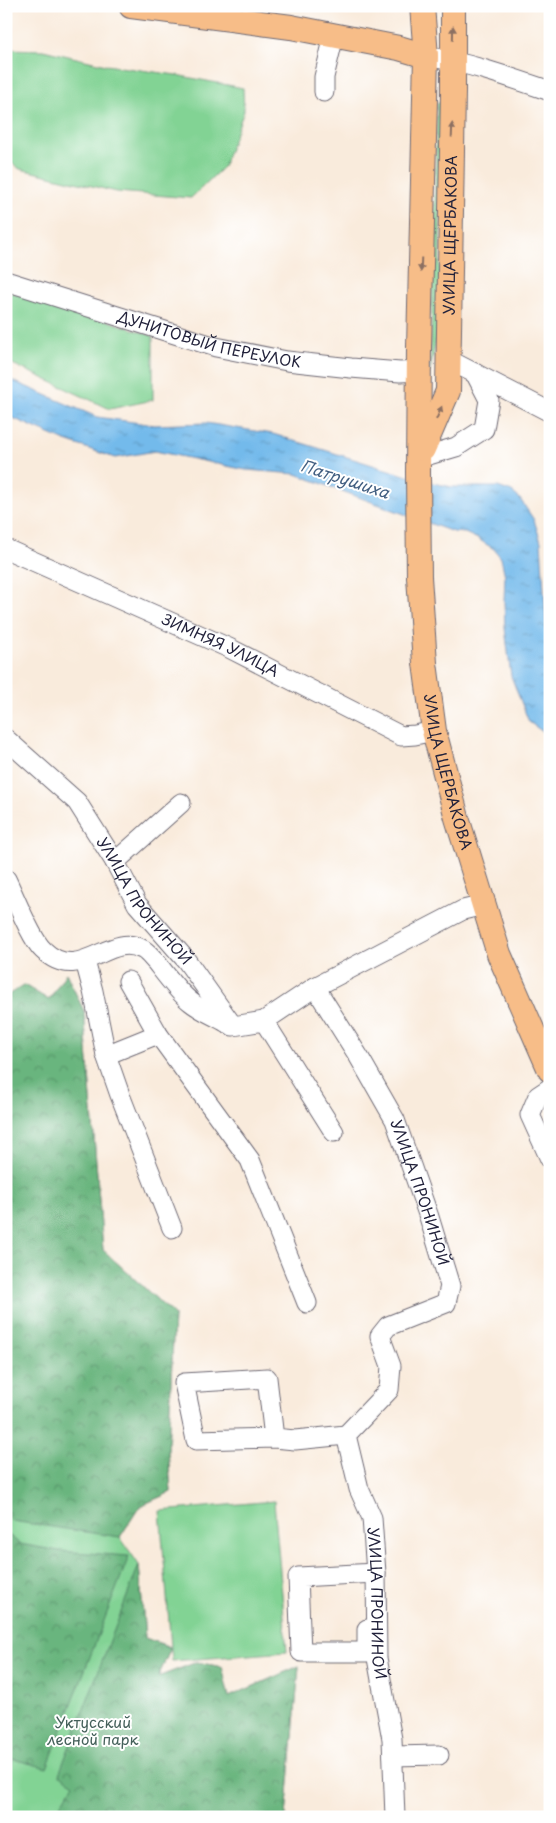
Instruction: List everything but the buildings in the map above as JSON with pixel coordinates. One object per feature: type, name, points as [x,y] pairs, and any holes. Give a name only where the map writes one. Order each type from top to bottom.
[{"type":"main road","points":[[131,6],[291,27],[399,48],[426,56]]},
{"type":"main road","name":"УЛИЦА ЩЕРБАКОВА","points":[[422,6],[426,56],[419,371],[419,577],[425,663],[434,731],[456,818],[499,954],[544,1038],[550,1070]]},
{"type":"main road","name":"УЛИЦА ЩЕРБАКОВА","points":[[419,465],[448,391],[453,6]]},
{"type":"street","points":[[324,92],[324,78],[334,36]]},
{"type":"street","points":[[426,56],[452,60],[550,91]]},
{"type":"street","name":"ДУНИТОВЫЙ ПЕРЕУЛОК","points":[[6,281],[216,346],[287,361],[370,370],[419,371]]},
{"type":"street","points":[[449,360],[550,412]]},
{"type":"street","points":[[419,465],[456,447],[484,429],[489,400],[475,373]]},
{"type":"street","name":"ЗИМНЯЯ УЛИЦА","points":[[6,549],[229,648],[401,736],[434,731]]},
{"type":"street","name":"УЛИЦА ПРОНИНОЙ","points":[[6,739],[78,802],[115,862],[137,904],[186,960],[233,1026]]},
{"type":"street","points":[[115,862],[181,803]]},
{"type":"street","points":[[6,879],[42,950],[60,961],[74,963],[84,961],[114,948],[129,945],[143,949],[191,1002],[233,1026],[264,1021],[316,987],[463,910],[484,905]]},
{"type":"street","points":[[84,961],[93,991],[106,1055],[172,1228]]},
{"type":"street","points":[[128,981],[158,1034],[250,1160],[307,1303]]},
{"type":"street","name":"УЛИЦА ПРОНИНОЙ","points":[[316,987],[395,1120],[429,1217],[450,1286],[446,1303],[388,1326],[380,1336],[390,1366],[389,1390],[346,1435],[360,1489],[372,1518],[371,1574],[377,1658],[392,1739],[395,1817]]},
{"type":"street","points":[[264,1021],[334,1132]]},
{"type":"street","points":[[106,1055],[134,1049],[158,1034]]},
{"type":"street","points":[[550,1088],[538,1096],[530,1115],[550,1159]]},
{"type":"street","points":[[274,1438],[266,1378],[184,1383],[196,1440],[274,1438],[295,1440],[346,1435]]},
{"type":"street","points":[[371,1574],[367,1652],[301,1652],[298,1576],[371,1574]]},
{"type":"street","points":[[392,1756],[439,1755]]},
{"type":"green space","points":[[6,49],[43,50],[106,65],[176,75],[243,88],[244,111],[223,167],[191,198],[117,192],[20,169],[6,159]]},
{"type":"green space","points":[[437,103],[442,103],[439,326],[430,372]]},
{"type":"green space","points":[[6,291],[153,336],[153,400],[110,409],[6,361]]},
{"type":"green space","name":"Уктусский лесной парк","points":[[66,973],[84,1011],[103,1250],[174,1315],[168,1450],[171,1492],[140,1506],[120,1537],[139,1565],[145,1638],[171,1647],[160,1511],[274,1501],[287,1652],[172,1661],[171,1648],[158,1677],[197,1662],[222,1667],[229,1697],[299,1666],[286,1817],[6,1817],[6,996],[24,985],[49,1000]]},
{"type":"green space","points":[[66,973],[84,1011],[103,1250],[174,1315],[168,1450],[171,1492],[140,1506],[120,1537],[12,1521],[6,1515],[6,996],[24,985],[49,1000]]},
{"type":"green space","points":[[6,1533],[20,1544],[59,1551],[129,1556],[47,1768],[13,1759],[6,1785]]},
{"type":"green space","points":[[139,1565],[145,1638],[171,1648],[158,1677],[197,1662],[222,1667],[229,1697],[299,1666],[286,1817],[52,1817],[74,1784],[59,1774]]},
{"type":"water","name":"Патрушиха","points":[[6,378],[97,417],[155,425],[206,423],[273,434],[424,481],[452,487],[498,487],[512,492],[520,499],[534,520],[541,542],[547,640],[550,652],[550,737],[529,722],[511,676],[505,628],[505,576],[501,558],[494,549],[465,533],[453,532],[296,474],[246,470],[155,451],[115,458],[63,440],[6,415]]}]
